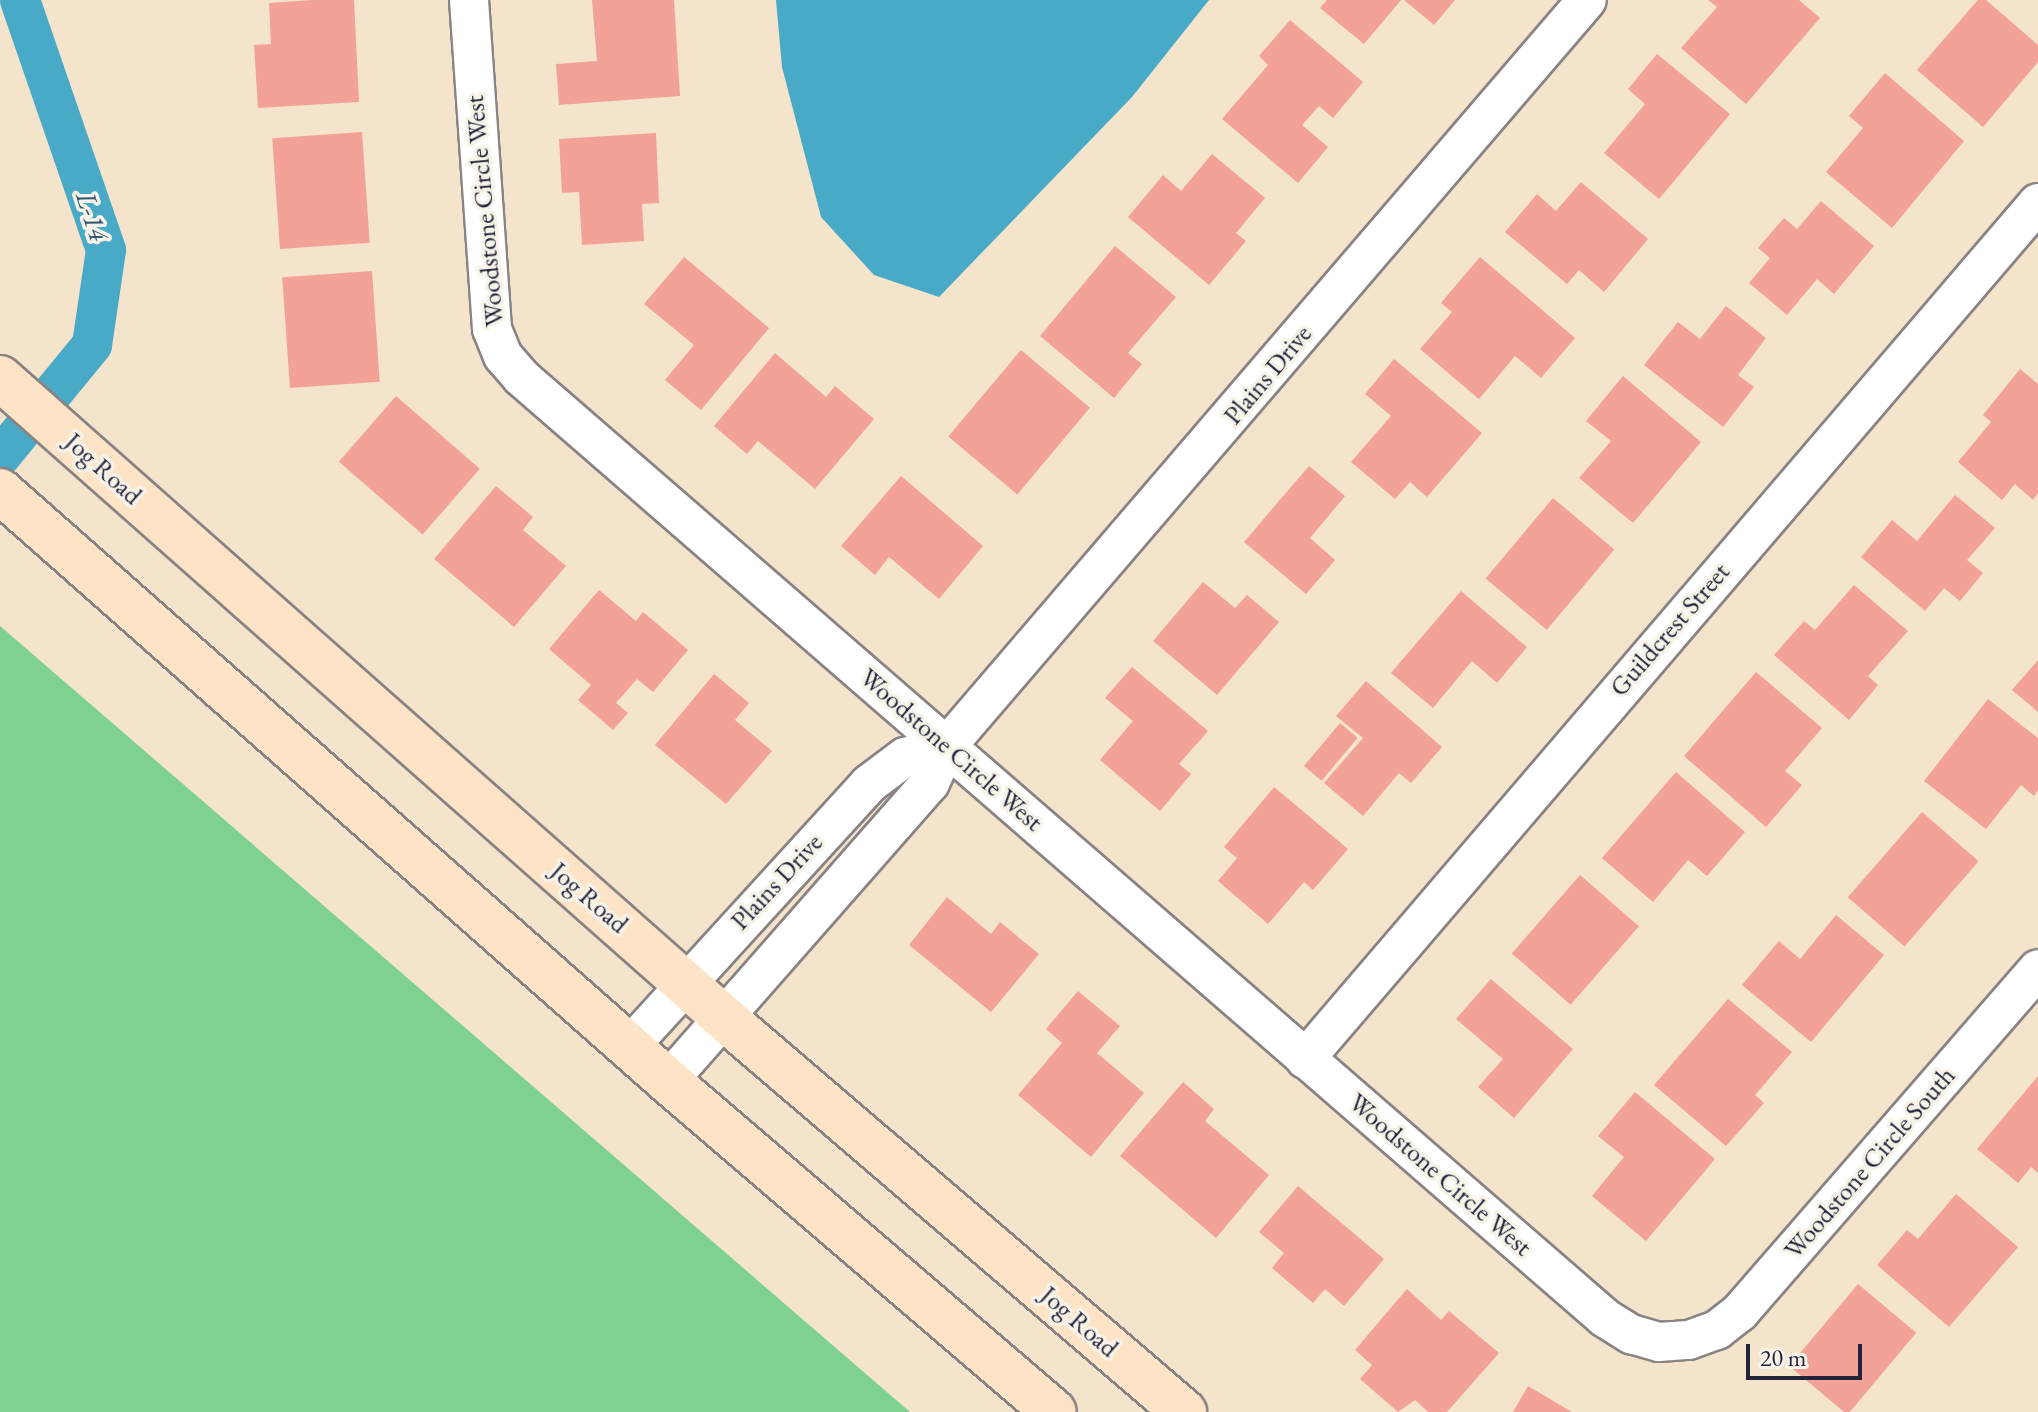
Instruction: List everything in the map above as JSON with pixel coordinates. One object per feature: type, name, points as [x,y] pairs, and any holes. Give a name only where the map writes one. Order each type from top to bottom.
[{"type":"main road","name":"Jog Road","points":[[0,378],[724,1018],[1184,1412]]},
{"type":"main road","points":[[0,491],[629,1047],[1054,1412]]},
{"type":"street","name":"Woodstone Circle West","points":[[469,0],[492,329],[503,356],[946,747],[1605,1318],[1631,1334],[1659,1342],[1689,1340]]},
{"type":"street","name":"Plains Drive","points":[[668,1081],[930,783],[946,747],[1587,0]]},
{"type":"street","name":"Guildcrest Street","points":[[1305,1059],[2038,203]]},
{"type":"street","name":"Plains Drive","points":[[629,1047],[684,983],[869,784],[905,757],[946,747]]},
{"type":"street","name":"Woodstone Circle South","points":[[1689,1340],[1717,1330],[1740,1312],[2038,969]]},
{"type":"green space","points":[[0,626],[910,1412],[0,1412]]},
{"type":"water","points":[[776,0],[1209,0],[1132,97],[939,297],[874,275],[821,217],[782,67]]},
{"type":"building","points":[[354,0],[359,102],[258,108],[254,45],[271,44],[269,3]]},
{"type":"building","points":[[592,0],[674,0],[680,96],[559,105],[556,64],[597,61]]},
{"type":"building","points":[[1327,0],[1401,0],[1364,44],[1320,8]]},
{"type":"building","points":[[1404,0],[1455,0],[1434,25]]},
{"type":"building","points":[[1708,0],[1799,0],[1820,18],[1746,104],[1681,48],[1717,7]]},
{"type":"building","points":[[1978,0],[1986,0],[2038,45],[2038,62],[1983,127],[1917,70]]},
{"type":"building","points":[[1290,20],[1363,82],[1333,118],[1319,106],[1302,125],[1328,147],[1298,183],[1222,119],[1268,65],[1259,56]]},
{"type":"building","points":[[1657,54],[1730,114],[1659,199],[1604,153],[1645,104],[1628,89]]},
{"type":"building","points":[[1885,73],[1964,141],[1892,228],[1826,172],[1863,128],[1849,116]]},
{"type":"building","points":[[362,132],[370,243],[280,249],[272,138]]},
{"type":"building","points":[[656,133],[659,203],[642,204],[644,241],[582,245],[579,192],[562,193],[559,139]]},
{"type":"building","points":[[1212,154],[1265,198],[1236,233],[1246,241],[1209,285],[1128,217],[1163,175],[1181,191]]},
{"type":"building","points":[[1581,182],[1648,239],[1604,292],[1579,270],[1567,284],[1505,232],[1537,194],[1556,211]]},
{"type":"building","points":[[1821,201],[1874,246],[1834,294],[1817,279],[1787,315],[1749,283],[1770,258],[1758,248],[1784,218],[1797,229]]},
{"type":"building","points":[[1115,246],[1176,297],[1128,353],[1142,364],[1114,398],[1040,336]]},
{"type":"building","points":[[684,257],[769,328],[701,410],[665,380],[694,345],[644,304]]},
{"type":"building","points":[[1480,257],[1575,338],[1541,378],[1515,356],[1479,399],[1420,349],[1452,312],[1441,303]]},
{"type":"building","points":[[372,271],[380,382],[290,388],[282,277]]},
{"type":"building","points":[[1726,306],[1766,338],[1738,375],[1754,387],[1723,427],[1644,365],[1678,322],[1700,339]]},
{"type":"building","points":[[1021,350],[1090,408],[1017,494],[948,437]]},
{"type":"building","points":[[775,353],[826,397],[835,386],[874,419],[815,489],[758,441],[747,454],[714,426]]},
{"type":"building","points":[[1394,359],[1482,433],[1427,497],[1410,482],[1395,499],[1351,462],[1391,416],[1365,394]]},
{"type":"building","points":[[2020,369],[2038,384],[2038,493],[2033,500],[2015,484],[2002,500],[1958,462],[1991,422],[1983,415]]},
{"type":"building","points":[[1623,376],[1701,442],[1633,523],[1579,478],[1611,441],[1586,421]]},
{"type":"building","points":[[396,396],[480,469],[423,534],[339,462]]},
{"type":"building","points":[[1309,466],[1345,496],[1310,538],[1335,560],[1306,594],[1244,542]]},
{"type":"building","points":[[901,476],[983,546],[939,599],[889,557],[875,575],[841,546]]},
{"type":"building","points":[[496,486],[533,517],[523,530],[566,566],[514,627],[434,559]]},
{"type":"building","points":[[1955,495],[1995,528],[1967,560],[1983,573],[1960,601],[1944,588],[1925,611],[1861,557],[1892,520],[1917,541]]},
{"type":"building","points":[[1553,498],[1614,549],[1547,630],[1486,578]]},
{"type":"building","points":[[1203,582],[1235,608],[1247,595],[1279,622],[1217,695],[1153,641]]},
{"type":"building","points":[[1854,585],[1908,631],[1868,676],[1878,685],[1849,720],[1774,655],[1804,621],[1815,630]]},
{"type":"building","points":[[599,590],[636,621],[643,612],[688,650],[653,692],[637,679],[616,703],[628,713],[613,730],[578,700],[591,685],[549,649]]},
{"type":"building","points":[[1461,591],[1527,647],[1497,683],[1472,661],[1433,708],[1391,673]]},
{"type":"building","points":[[2038,660],[2038,712],[2012,690]]},
{"type":"building","points":[[1132,667],[1208,731],[1179,764],[1191,774],[1160,811],[1100,760],[1133,721],[1105,698]]},
{"type":"building","points":[[1756,672],[1822,728],[1785,771],[1802,785],[1766,827],[1684,756]]},
{"type":"building","points":[[714,674],[749,703],[735,720],[772,751],[726,804],[655,745]]},
{"type":"building","points":[[1366,681],[1442,747],[1411,783],[1399,773],[1363,816],[1324,783],[1363,738],[1336,716]]},
{"type":"building","points":[[1988,699],[2038,738],[2038,790],[2034,796],[2021,785],[1986,829],[1924,781]]},
{"type":"building","points":[[1340,723],[1358,738],[1322,781],[1304,766]]},
{"type":"building","points":[[1676,772],[1745,832],[1707,876],[1688,860],[1653,902],[1602,858]]},
{"type":"building","points":[[1274,787],[1348,849],[1313,890],[1304,882],[1268,924],[1218,881],[1237,858],[1224,847]]},
{"type":"building","points":[[1922,812],[1979,861],[1904,946],[1848,897]]},
{"type":"building","points":[[1580,875],[1639,926],[1571,1005],[1512,953]]},
{"type":"building","points":[[947,897],[991,934],[1000,922],[1039,954],[991,1012],[909,945]]},
{"type":"building","points":[[1836,915],[1884,955],[1811,1042],[1742,985],[1779,941],[1800,959]]},
{"type":"building","points":[[1491,979],[1573,1049],[1514,1118],[1478,1087],[1503,1059],[1456,1019]]},
{"type":"building","points":[[1078,991],[1120,1026],[1097,1053],[1144,1093],[1091,1157],[1018,1095],[1062,1043],[1046,1029]]},
{"type":"building","points":[[1728,999],[1792,1052],[1755,1095],[1764,1103],[1726,1146],[1654,1085]]},
{"type":"building","points":[[2038,1076],[2038,1173],[2031,1167],[2018,1183],[1977,1149]]},
{"type":"building","points":[[1183,1082],[1214,1109],[1205,1121],[1269,1175],[1216,1238],[1120,1156]]},
{"type":"building","points":[[1635,1092],[1715,1159],[1646,1241],[1592,1196],[1624,1157],[1598,1136]]},
{"type":"building","points":[[1298,1186],[1384,1259],[1344,1306],[1325,1289],[1313,1303],[1272,1268],[1284,1253],[1259,1232]]},
{"type":"building","points":[[1956,1194],[2018,1247],[1949,1327],[1877,1265],[1907,1230],[1918,1239]]},
{"type":"building","points":[[1858,1284],[1916,1333],[1850,1412],[1844,1412],[1789,1366]]},
{"type":"building","points":[[1407,1289],[1441,1320],[1449,1311],[1499,1353],[1447,1412],[1428,1412],[1415,1400],[1398,1412],[1360,1379],[1372,1365],[1355,1350]]},
{"type":"building","points":[[1528,1386],[1572,1412],[1513,1412]]},
{"type":"waterway","name":"L-14","points":[[0,457],[92,345],[106,250],[20,0]]}]
